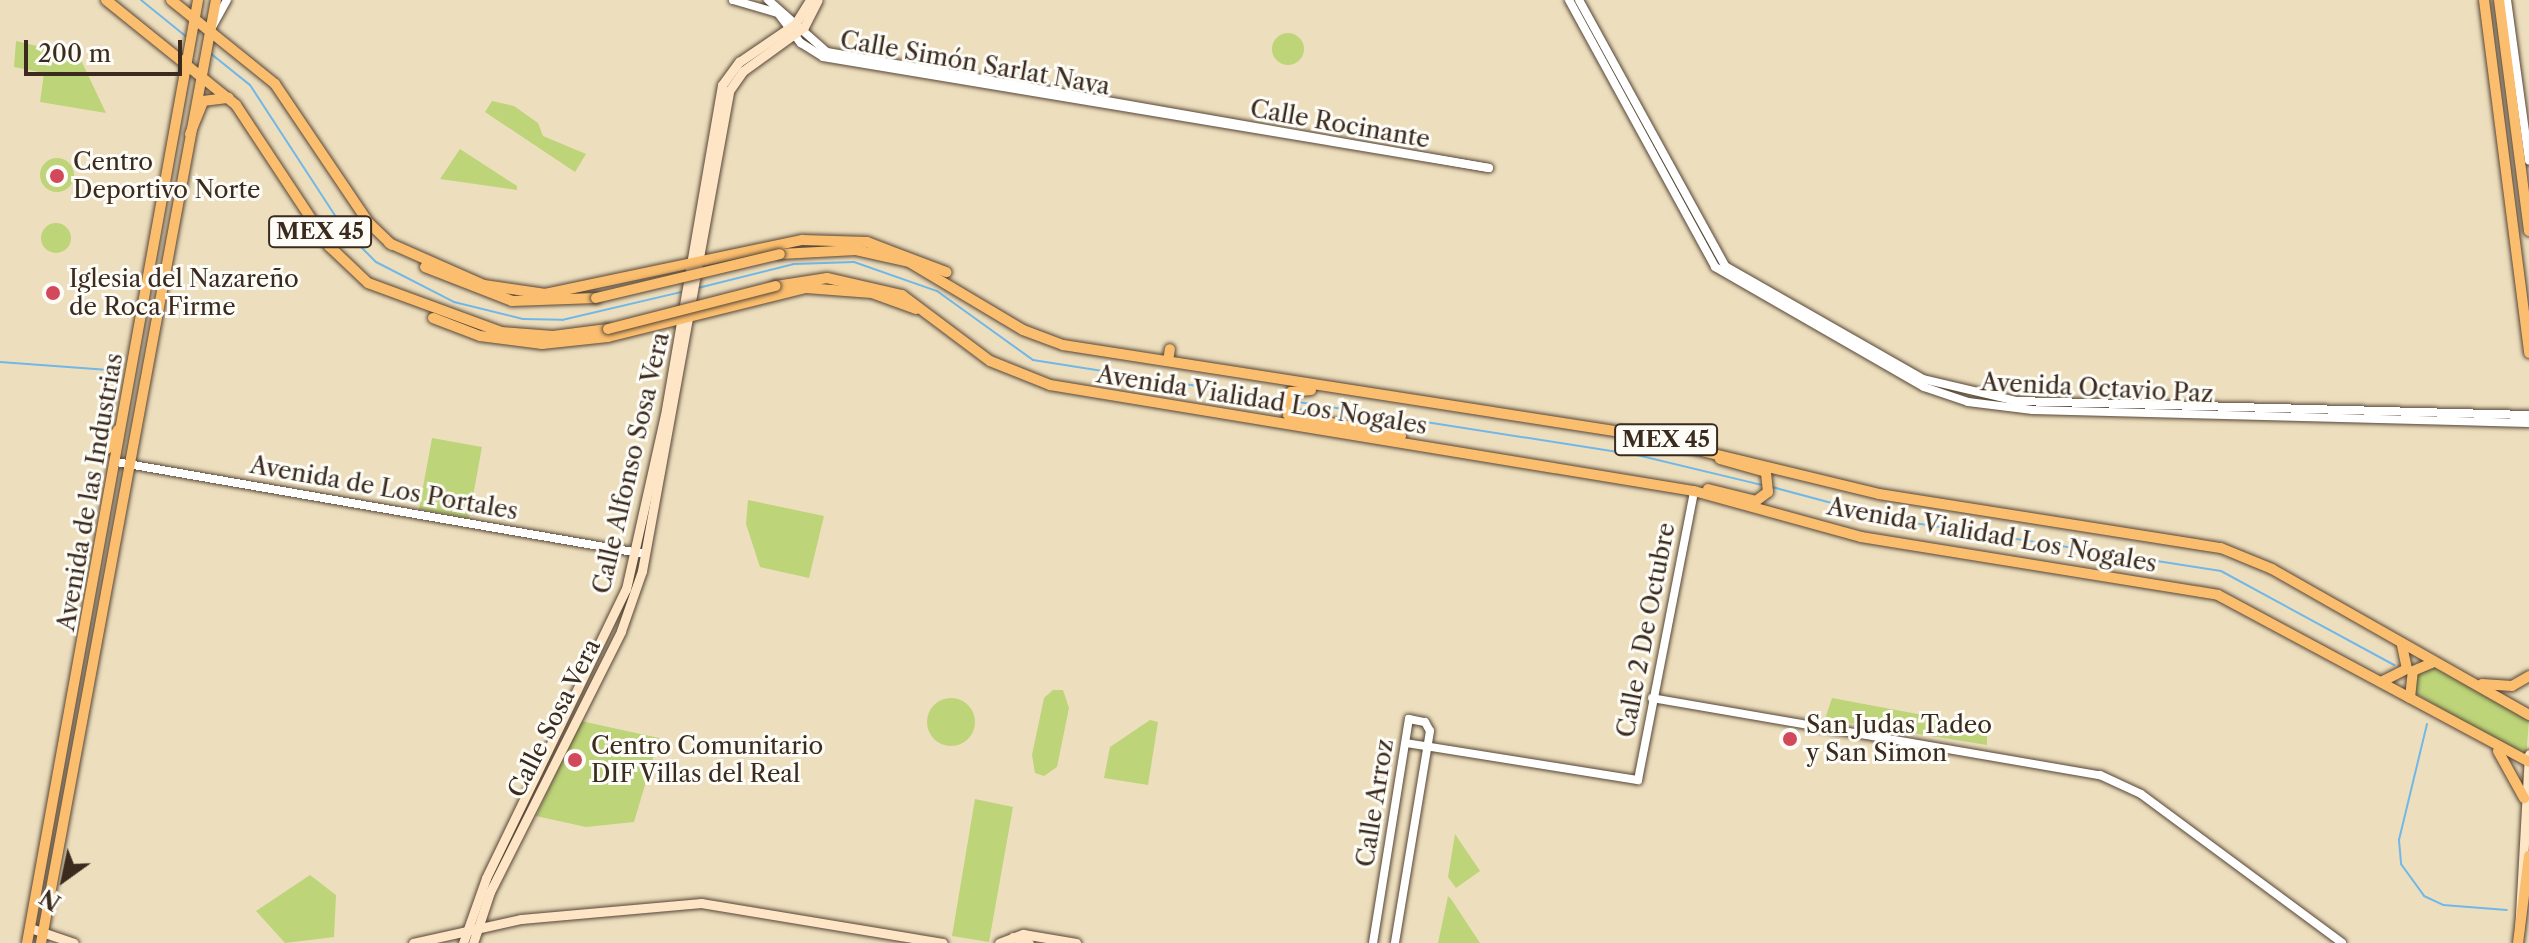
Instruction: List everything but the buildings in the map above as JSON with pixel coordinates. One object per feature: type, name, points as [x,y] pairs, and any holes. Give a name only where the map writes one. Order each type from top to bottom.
[{"type":"main road","name":"Avenida Vialidad Los Nogales","points":[[106,0],[229,98],[341,261],[416,305],[529,336],[608,329],[776,286],[849,280],[902,295],[935,316],[990,361],[1050,385],[1694,491],[1861,537],[2218,595],[2528,765]]},
{"type":"main road","name":"Avenida Vialidad Los Nogales","points":[[171,0],[212,28],[275,84],[389,243],[494,297],[540,304],[596,298],[780,254],[881,254],[965,290],[1043,339],[1692,445],[1893,497],[2221,548],[2529,715]]},
{"type":"main road","name":"Avenida de las Industrias","points":[[27,943],[198,0]]},
{"type":"main road","name":"Avenida de las Industrias","points":[[41,943],[216,0]]},
{"type":"main road","name":"Calle Alfonso Sosa Vera","points":[[794,30],[810,0]]},
{"type":"main road","name":"Calle Alfonso Sosa Vera","points":[[665,459],[729,91],[743,71],[794,30],[818,0]]},
{"type":"main road","points":[[2484,0],[2529,353]]},
{"type":"main road","points":[[2499,0],[2529,231]]},
{"type":"main road","points":[[2489,41],[2504,39]]},
{"type":"main road","points":[[190,134],[203,101],[229,98]]},
{"type":"main road","points":[[389,243],[484,285],[535,293],[582,291],[696,267],[779,244],[843,239],[922,258],[965,290]]},
{"type":"main road","points":[[416,305],[480,336],[542,344],[688,318],[777,293],[838,287],[935,316]]},
{"type":"main road","points":[[1168,361],[1170,349]]},
{"type":"main road","name":"Calle Alfonso Sosa Vera","points":[[463,943],[467,928],[612,625],[634,552],[680,362]]},
{"type":"main road","points":[[1444,405],[1290,394],[1287,413],[1444,448]]},
{"type":"main road","points":[[107,449],[123,421]]},
{"type":"main road","points":[[1692,445],[1771,480],[1765,498],[1694,491]]},
{"type":"main road","name":"Calle Sosa Vera","points":[[473,943],[478,926],[621,631],[645,554],[665,459]]},
{"type":"main road","points":[[2381,682],[2399,678],[2409,665],[2397,641]]},
{"type":"main road","points":[[2410,698],[2415,667],[2436,662]]},
{"type":"main road","points":[[2471,682],[2512,686],[2529,676]]},
{"type":"main road","name":"MEX 45","points":[[2484,740],[2512,767],[2524,798],[2519,940]]},
{"type":"main road","points":[[2524,798],[2528,765]]},
{"type":"main road","name":"MEX 45","points":[[2519,940],[2529,856]]},
{"type":"main road","points":[[413,943],[467,928],[608,907],[701,903],[943,943]]},
{"type":"main road","points":[[30,928],[74,943]]},
{"type":"main road","points":[[999,943],[1022,939],[1076,943]]},
{"type":"street","name":"Avenida de las Industrias","points":[[212,28],[227,0]]},
{"type":"street","name":"Calle Simón Sarlat Nava","points":[[733,0],[766,6],[823,57],[1184,115]]},
{"type":"street","name":"Calle Simón Sarlat Nava","points":[[768,0],[794,30]]},
{"type":"street","name":"Avenida Octavio Paz","points":[[1569,0],[1715,267],[1924,387],[1968,402],[2033,410],[2529,423]]},
{"type":"street","name":"Avenida Octavio Paz","points":[[1579,0],[1725,266],[1923,379],[2017,401],[2529,415]]},
{"type":"street","points":[[2507,0],[2529,160]]},
{"type":"street","name":"Calle Rocinante","points":[[1184,115],[1490,166]]},
{"type":"street","name":"Avenida de Los Portales","points":[[116,462],[645,554]]},
{"type":"street","name":"Calle 2 De Octubre","points":[[1428,746],[1639,778],[1694,491]]},
{"type":"street","points":[[1652,698],[2100,775],[2141,794],[2342,943]]},
{"type":"street","name":"Calle Arroz","points":[[1373,943],[1409,719],[1429,725],[1428,746],[1395,943]]},
{"type":"street","points":[[1406,743],[1428,746]]},
{"type":"green space","points":[[1288,33],[1299,38],[1304,49],[1299,60],[1288,65],[1277,60],[1272,49],[1277,38]]},
{"type":"green space","points":[[16,41],[79,56],[106,113],[40,102],[44,73],[14,67]]},
{"type":"green space","points":[[492,101],[514,106],[538,123],[543,136],[586,154],[575,172],[485,112]]},
{"type":"green space","points":[[460,149],[517,186],[517,190],[440,179]]},
{"type":"green space","name":"Centro Deportivo Norte","points":[[57,158],[69,163],[74,175],[69,187],[57,192],[45,187],[40,175],[45,163]]},
{"type":"green space","points":[[56,223],[67,227],[71,238],[67,249],[56,253],[45,249],[41,238],[45,227]]},
{"type":"green space","points":[[432,438],[482,447],[469,518],[419,509]]},
{"type":"green space","points":[[748,500],[824,516],[809,578],[760,567],[746,524]]},
{"type":"green space","points":[[2429,665],[2529,720],[2526,758],[2413,692],[2411,678]]},
{"type":"green space","points":[[1053,690],[1063,690],[1069,708],[1057,767],[1044,776],[1035,773],[1032,755],[1044,698]]},
{"type":"green space","points":[[951,698],[968,705],[975,722],[968,739],[951,746],[934,739],[927,722],[934,705]]},
{"type":"green space","points":[[1832,698],[1987,727],[1987,745],[1825,719]]},
{"type":"green space","points":[[1150,720],[1158,722],[1148,785],[1104,778],[1110,747]]},
{"type":"green space","points":[[581,721],[659,738],[634,822],[586,827],[536,816]]},
{"type":"green space","points":[[975,799],[1013,807],[989,942],[952,936]]},
{"type":"green space","points":[[1455,834],[1480,871],[1456,888],[1448,877]]},
{"type":"green space","points":[[310,875],[336,895],[334,937],[285,943],[256,911]]},
{"type":"green space","points":[[1448,896],[1451,899],[1480,943],[1438,943]]},
{"type":"waterway","points":[[141,0],[188,38]]},
{"type":"waterway","points":[[210,53],[250,85],[346,232],[376,262],[454,302],[523,319],[562,320],[681,292]]},
{"type":"waterway","points":[[698,288],[794,264],[854,262],[937,291],[1033,360],[1286,400]]},
{"type":"waterway","points":[[0,362],[109,370]]},
{"type":"waterway","points":[[1292,401],[1637,455],[1762,485]]},
{"type":"waterway","points":[[1772,487],[1895,520],[2221,571],[2394,665]]},
{"type":"waterway","points":[[2427,724],[2399,840],[2401,864],[2424,896],[2443,905],[2507,910]]},
{"type":"place","name":"Centro Deportivo Norte","points":[[57,176]]},
{"type":"place","name":"Iglesia del Nazareño de Roca Firme","points":[[53,293]]},
{"type":"place","name":"San Judas Tadeo y San Simon","points":[[1790,739]]},
{"type":"place","name":"Centro Comunitario DIF Villas del Real","points":[[575,760]]}]
